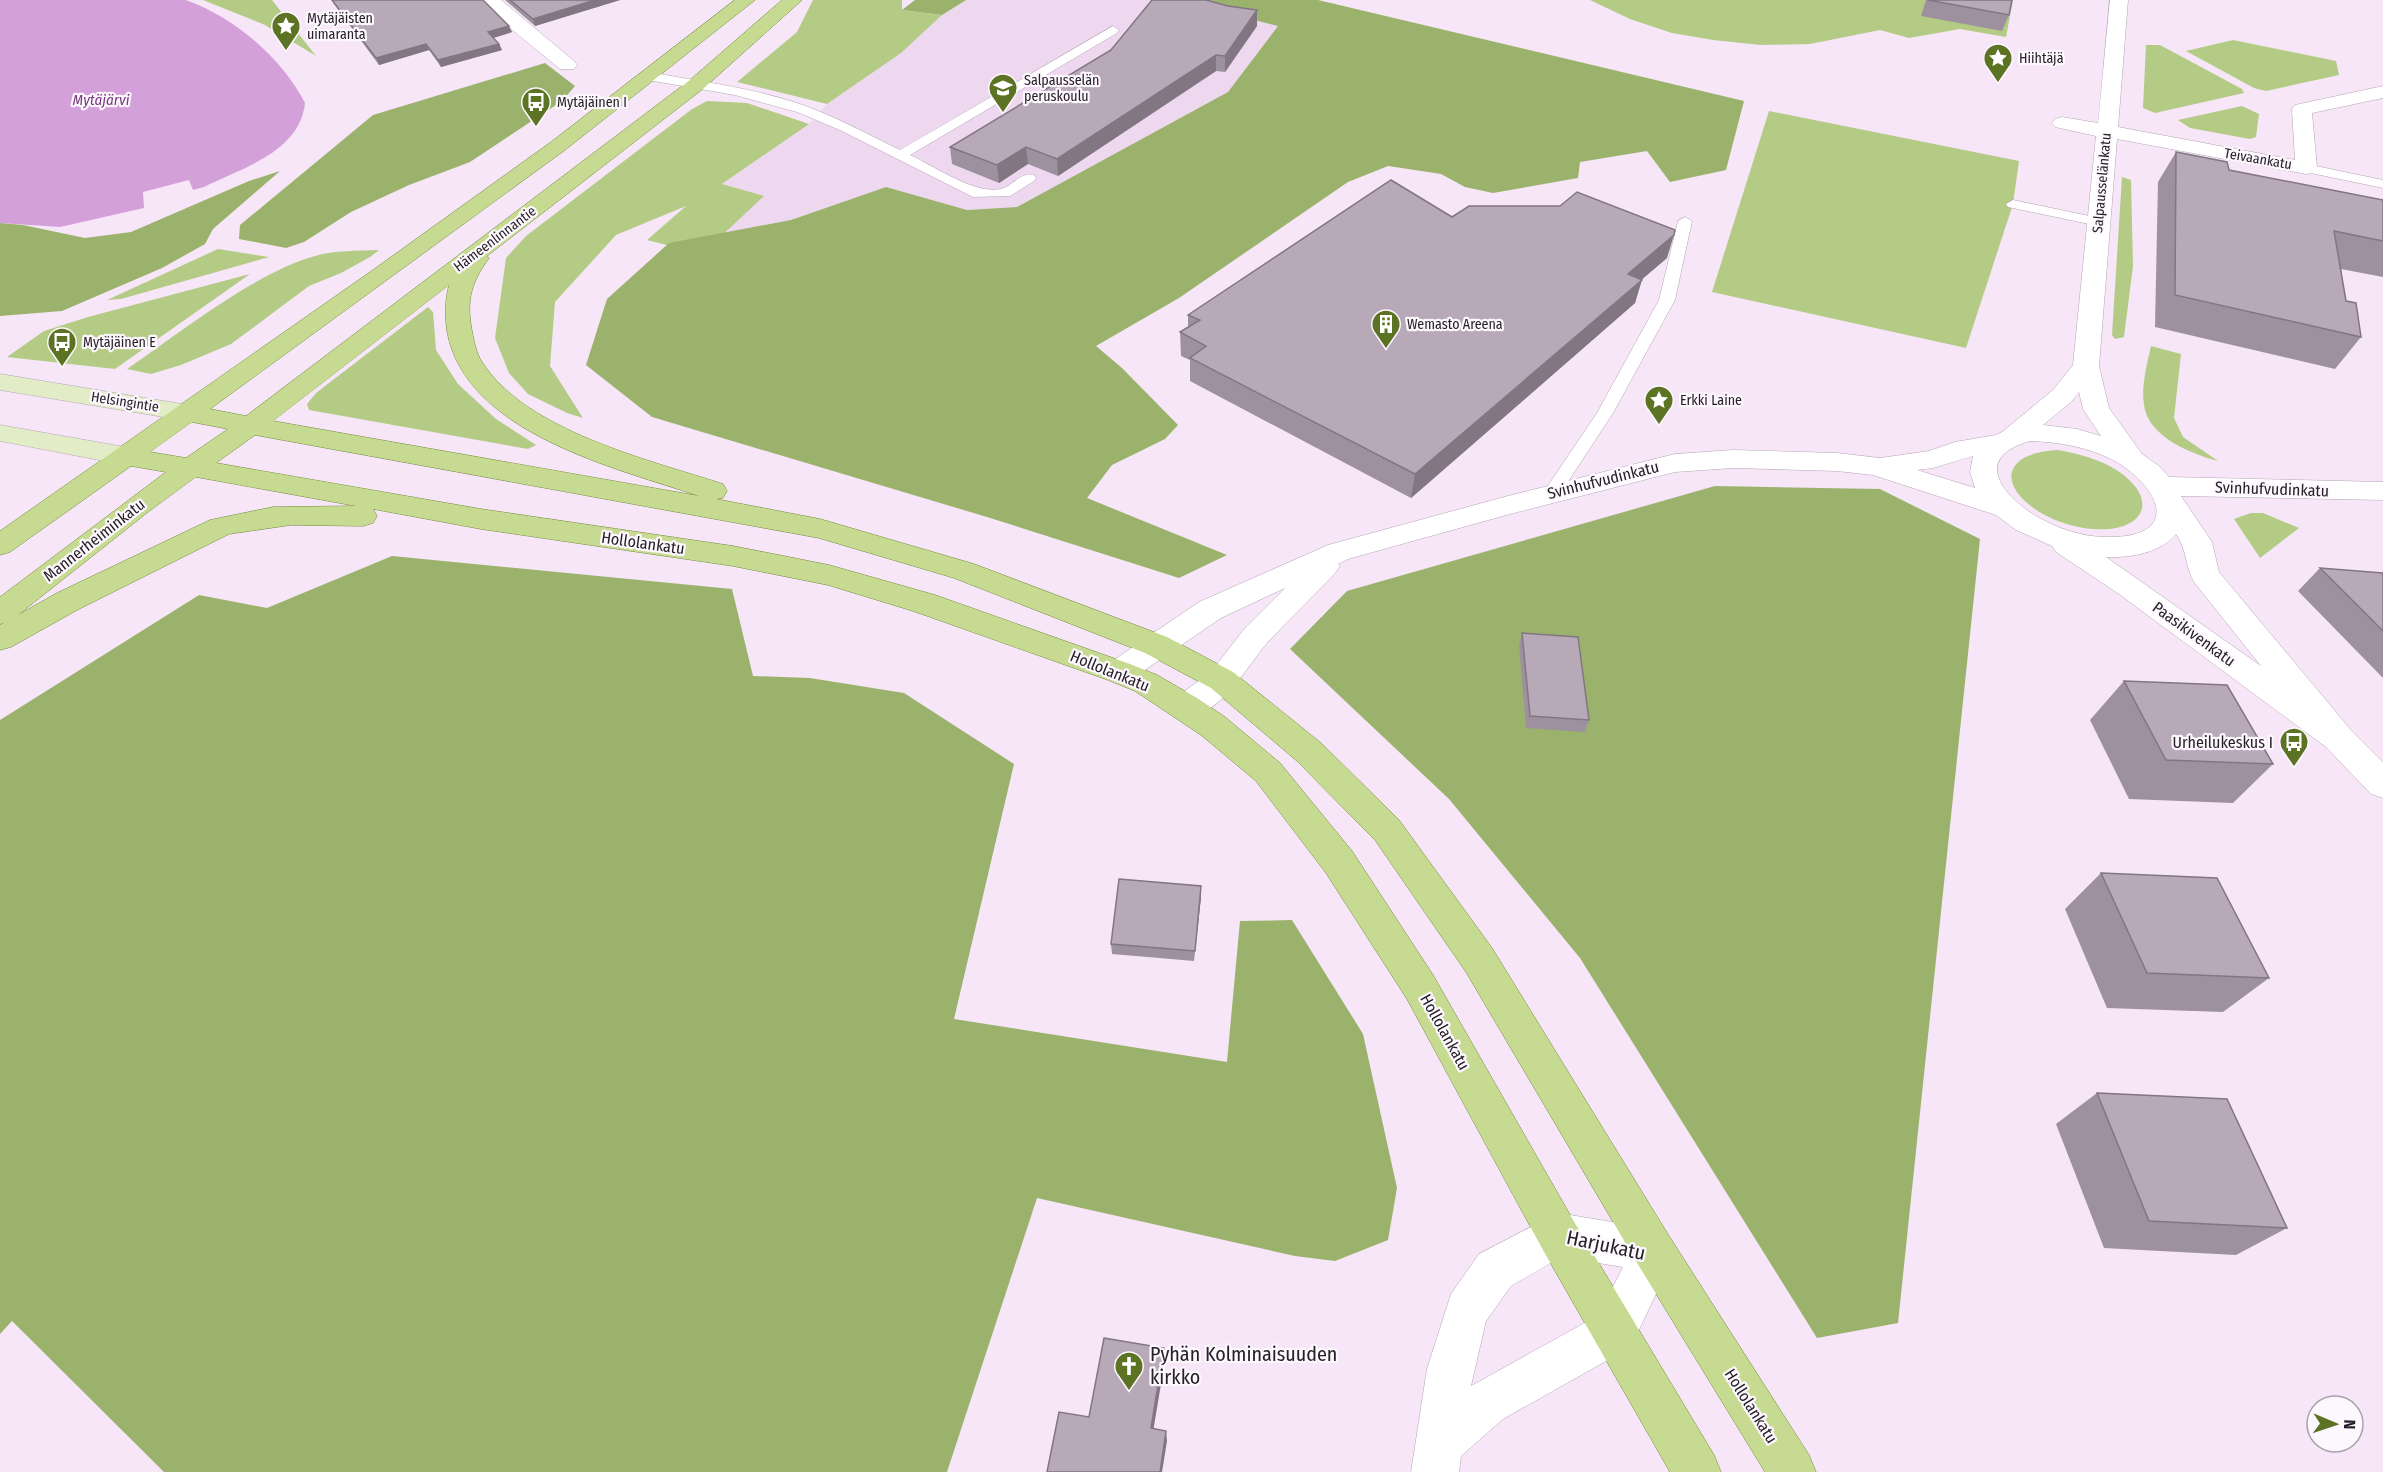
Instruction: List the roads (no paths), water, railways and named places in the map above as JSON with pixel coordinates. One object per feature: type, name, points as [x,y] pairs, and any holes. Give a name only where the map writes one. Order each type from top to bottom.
[{"type":"main road","points":[[0,545],[188,413],[558,146],[746,0]]},
{"type":"main road","name":"Hämeenlinnantie","points":[[189,468],[250,426],[697,84],[793,0]]},
{"type":"main road","points":[[497,238],[470,266],[459,288],[456,312],[470,363],[491,390],[530,421],[599,452],[820,529]]},
{"type":"main road","name":"Helsingintie","points":[[0,382],[188,413],[250,426]]},
{"type":"main road","name":"Hollolankatu","points":[[250,426],[670,500],[820,529],[964,571],[1156,645],[1222,680],[1310,752],[1387,830],[1479,960],[1654,1251],[1792,1472]]},
{"type":"main road","points":[[0,433],[125,456]]},
{"type":"main road","name":"Hollolankatu","points":[[125,456],[481,519],[733,556],[829,574],[924,603],[1119,672],[1146,683],[1186,707],[1213,726],[1268,772],[1340,862],[1420,987],[1558,1235],[1697,1472]]},
{"type":"main road","name":"Mannerheiminkatu","points":[[0,612],[189,468]]},
{"type":"main road","points":[[0,639],[68,601],[178,546],[220,527],[244,520],[310,514],[481,519]]},
{"type":"street","points":[[491,0],[504,15],[567,65]]},
{"type":"street","name":"Salpausselänkatu","points":[[2119,0],[2086,366],[2096,409],[2132,460]]},
{"type":"street","name":"Teivaankatu","points":[[2062,123],[2306,168],[2302,109],[2383,92]]},
{"type":"street","points":[[2086,366],[2062,396],[1985,455],[1982,471],[1989,490],[2006,508],[2025,522],[2048,534],[2075,543],[2101,547],[2126,547],[2147,543],[2162,534],[2170,522],[2167,497]]},
{"type":"street","name":"Svinhufvudinkatu","points":[[1876,466],[1933,459],[1955,451],[2030,433],[2071,436],[2102,446],[2132,460]]},
{"type":"street","name":"Svinhufvudinkatu","points":[[1119,672],[1210,610],[1338,552],[1552,493],[1675,463],[1732,459],[1837,462],[1876,466],[2006,508]]},
{"type":"street","name":"Paasikivenkatu","points":[[2132,460],[2167,497],[2197,542],[2205,575],[2338,738],[2383,784]]},
{"type":"street","name":"Svinhufvudinkatu","points":[[2167,497],[2383,492]]},
{"type":"street","name":"Paasikivenkatu","points":[[2048,534],[2130,588],[2338,738]]},
{"type":"street","points":[[1186,707],[1222,680],[1256,636],[1338,552]]},
{"type":"street","name":"Harjukatu","points":[[1558,1235],[1654,1251],[1615,1331],[1487,1403],[1436,1458],[1450,1370],[1467,1310],[1496,1270],[1558,1235]]},
{"type":"lane","points":[[900,155],[1113,30]]},
{"type":"lane","points":[[648,76],[788,104],[838,124],[978,194],[1005,193],[1029,178]]},
{"type":"lane","points":[[2306,168],[2383,184]]},
{"type":"lane","points":[[2013,204],[2099,222]]},
{"type":"lane","points":[[1552,493],[1605,413],[1667,300],[1685,222]]},
{"type":"water","name":"Mytäjärvi","points":[[0,0],[186,0],[239,28],[270,55],[295,86],[305,103],[301,120],[281,146],[251,165],[193,190],[189,180],[143,192],[144,208],[60,227],[0,223]]},
{"type":"place","name":"Mytäjäisten uimaranta","points":[[286,52]]},
{"type":"place","name":"Hiihtäjä","points":[[1998,84]]},
{"type":"place","name":"Salpausselän peruskoulu","points":[[1003,114]]},
{"type":"place","name":"Mytäjäinen I","points":[[536,128]]},
{"type":"place","name":"Wemasto Areena","points":[[1386,350]]},
{"type":"place","name":"Mytäjäinen E","points":[[62,368]]},
{"type":"place","name":"Erkki Laine","points":[[1659,426]]},
{"type":"place","name":"Urheilukeskus I","points":[[2294,768]]},
{"type":"place","name":"Pyhän Kolminaisuuden kirkko","points":[[1129,1392]]}]
